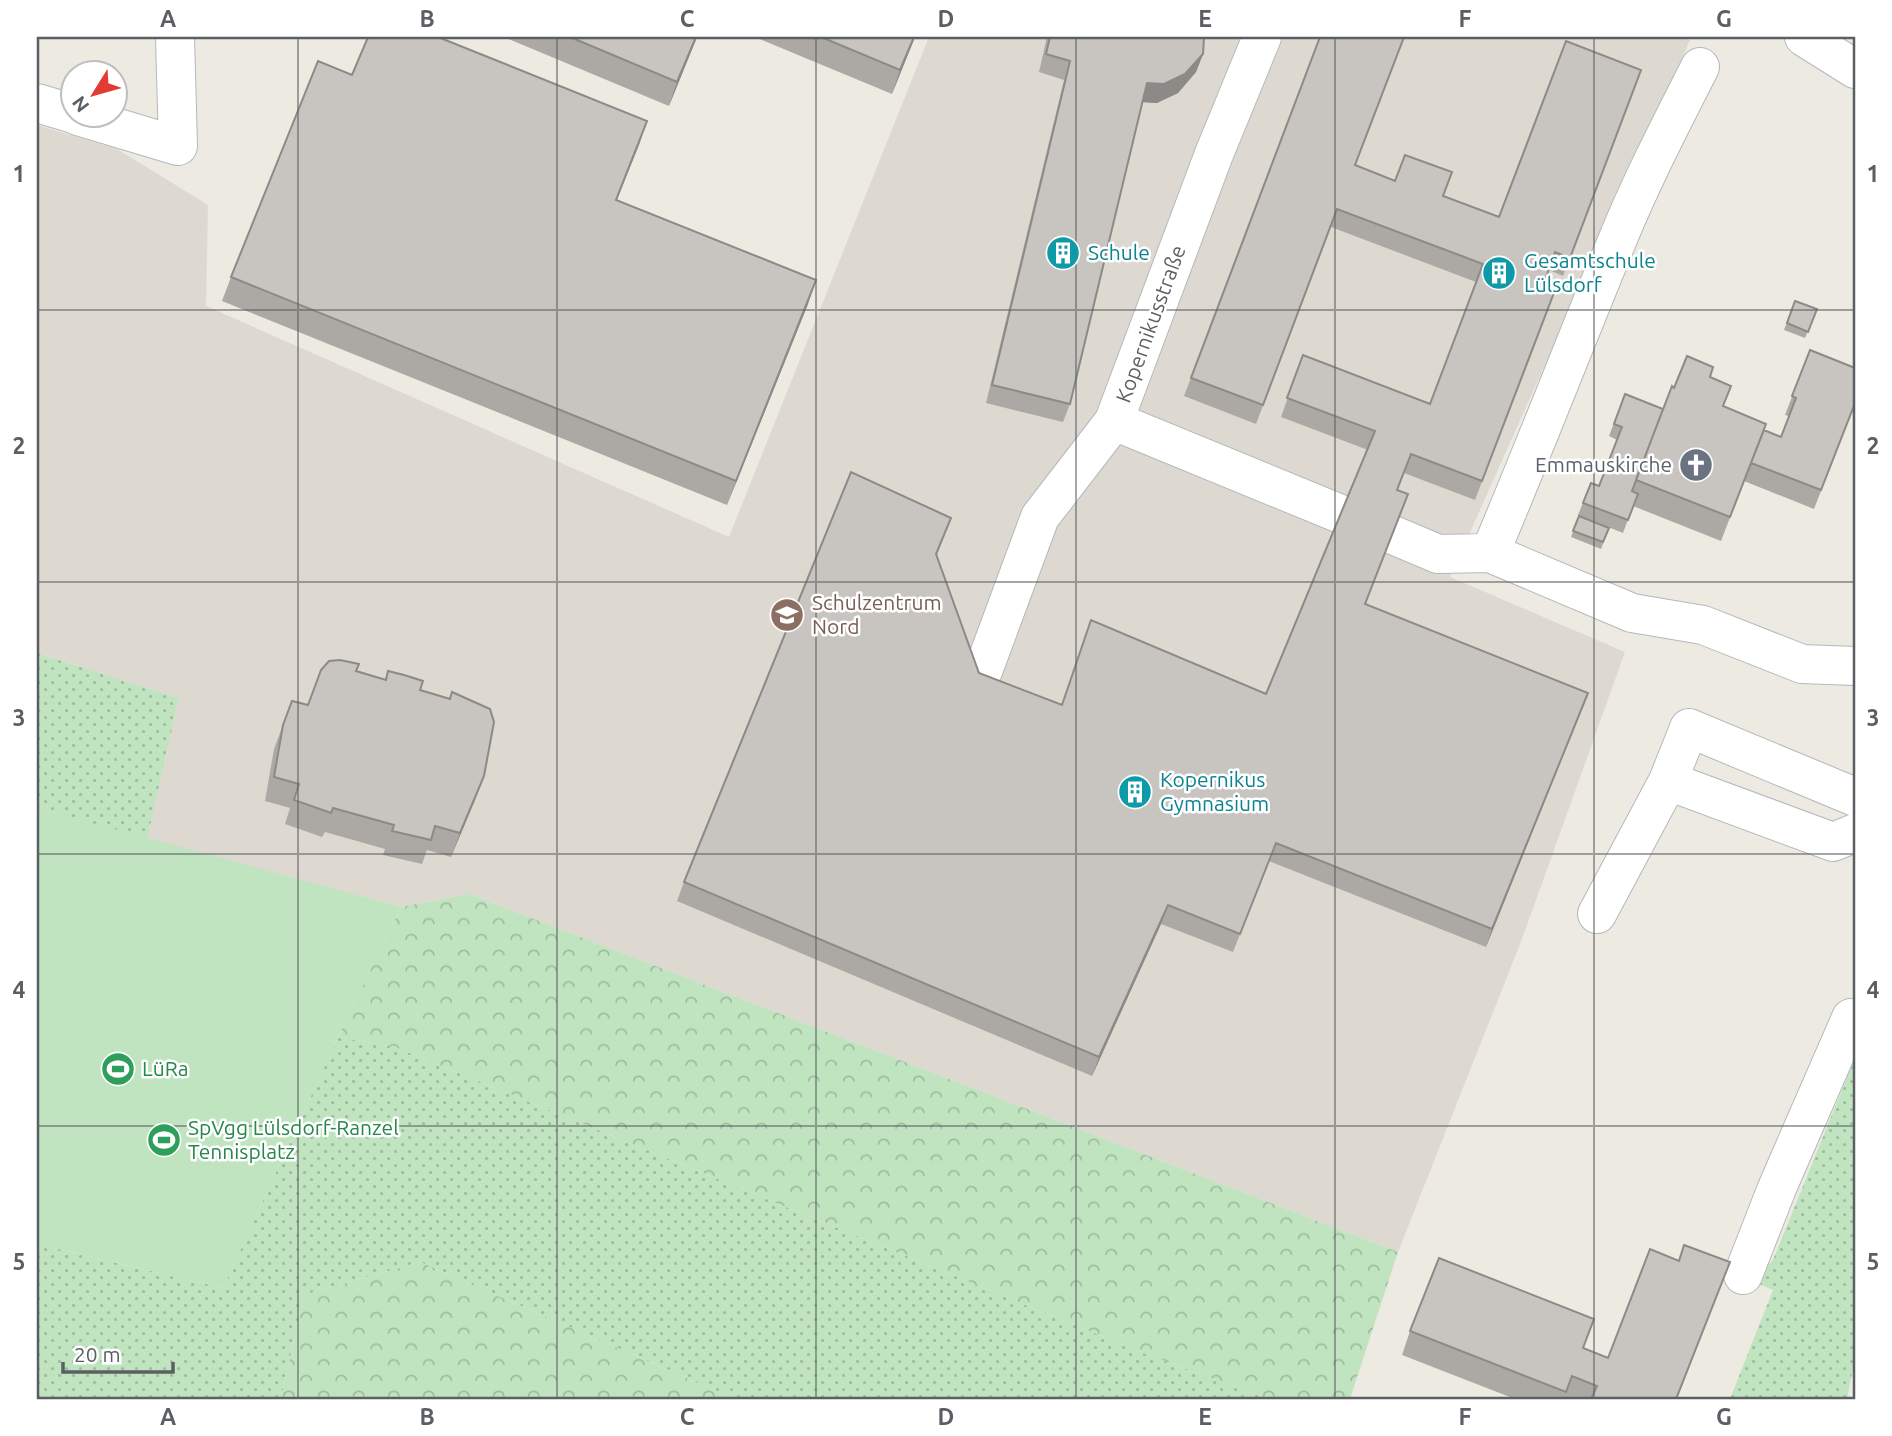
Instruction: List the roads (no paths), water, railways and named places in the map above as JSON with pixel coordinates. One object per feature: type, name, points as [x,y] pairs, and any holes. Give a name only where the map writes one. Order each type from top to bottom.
[{"type":"street","points":[[127,130],[178,145],[175,37]]},
{"type":"street","name":"Kopernikusstraße","points":[[1262,37],[1214,153],[1114,421],[1343,515]]},
{"type":"street","points":[[1804,37],[1855,69]]},
{"type":"street","points":[[1490,553],[1617,239],[1700,67]]},
{"type":"street","points":[[37,103],[60,110]]},
{"type":"street","points":[[983,671],[1040,517],[1114,421]]},
{"type":"street","points":[[1393,535],[1438,554],[1490,553],[1632,613],[1703,625],[1802,664],[1855,666]]},
{"type":"street","points":[[1597,914],[1668,781],[1689,728],[1855,797]]},
{"type":"street","points":[[1668,781],[1833,842],[1855,833]]},
{"type":"street","points":[[1743,1275],[1777,1188],[1851,1018],[1855,1021]]},
{"type":"place","name":"Schule","points":[[1063,253]]},
{"type":"place","name":"Gesamtschule Lülsdorf","points":[[1499,273]]},
{"type":"place","name":"Emmauskirche","points":[[1696,465]]},
{"type":"place","name":"Schulzentrum Nord","points":[[787,615]]},
{"type":"place","name":"Kopernikus Gymnasium","points":[[1135,792]]},
{"type":"place","name":"LüRa","points":[[118,1069]]},
{"type":"place","name":"SpVgg Lülsdorf-Ranzel Tennisplatz","points":[[164,1140]]}]
